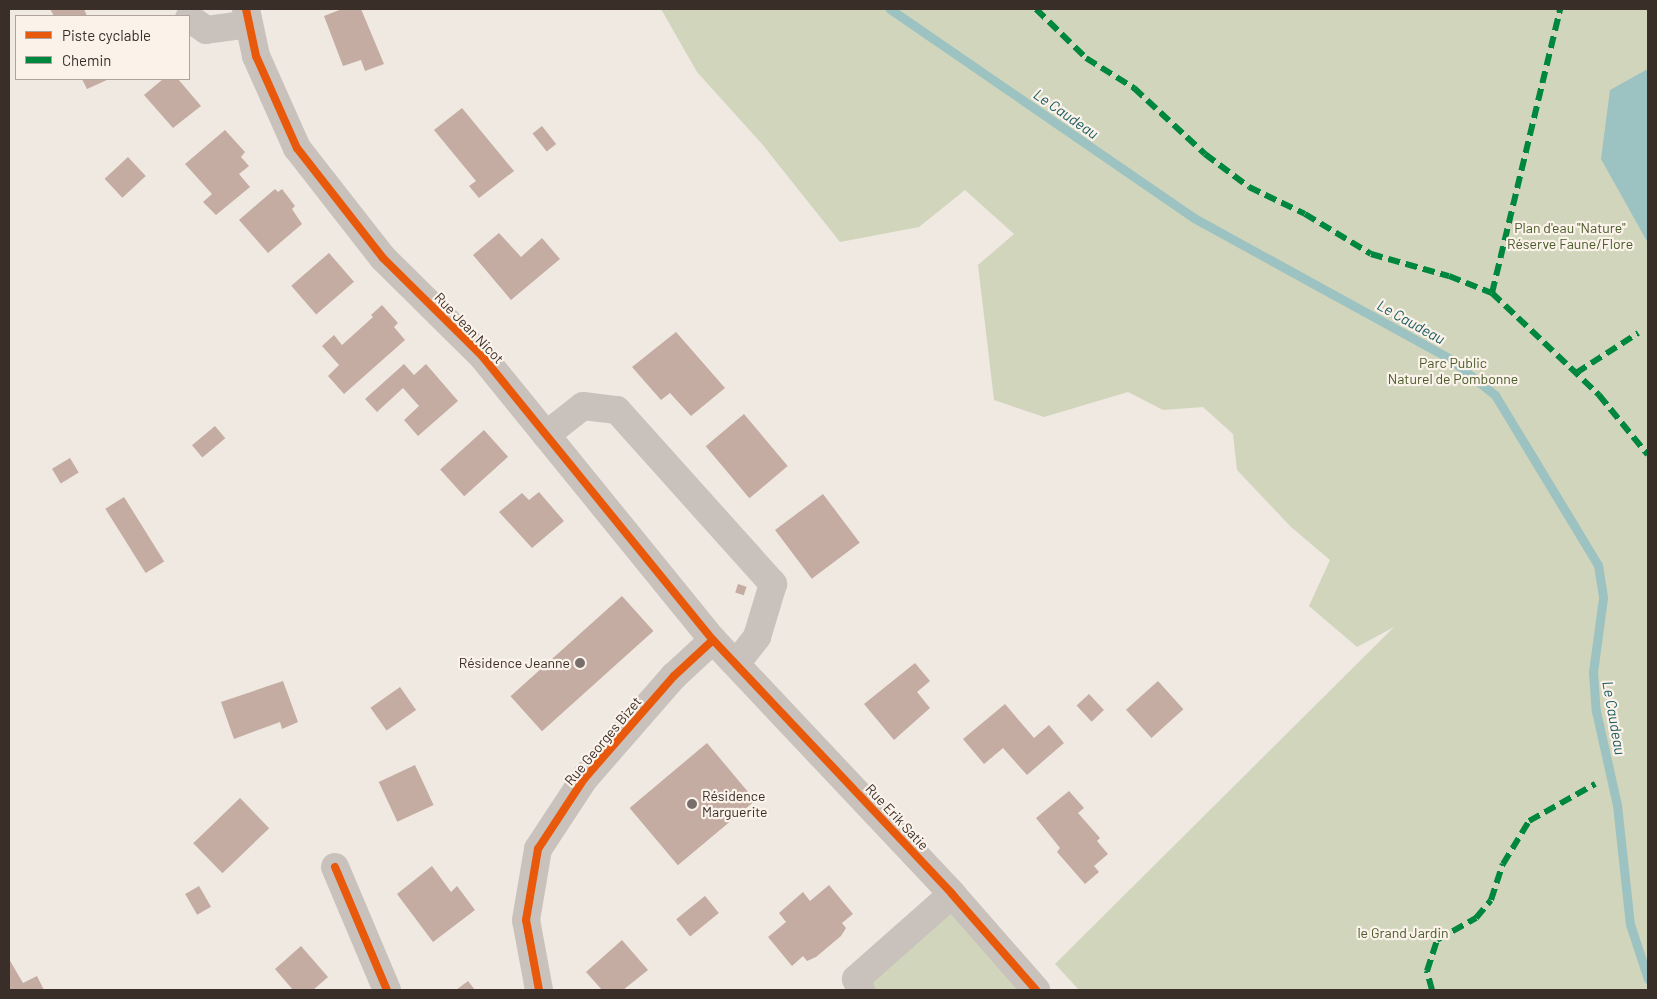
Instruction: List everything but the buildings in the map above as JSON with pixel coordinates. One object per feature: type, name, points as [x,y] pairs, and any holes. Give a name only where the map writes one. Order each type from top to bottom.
[{"type":"street","points":[[190,19],[206,30],[248,16]]},
{"type":"street","name":"Rue Jean Nicot","points":[[248,16],[256,56],[298,148],[383,258],[482,356],[713,640],[737,664]]},
{"type":"street","points":[[546,435],[583,406],[617,410],[773,584],[757,636],[737,664]]},
{"type":"street","name":"Rue Georges Bizet","points":[[539,990],[526,920],[538,849],[584,779],[674,676],[713,640]]},
{"type":"street","name":"Rue Erik Satie","points":[[737,664],[952,894],[1036,990]]},
{"type":"street","points":[[335,867],[386,990]]},
{"type":"street","points":[[861,990],[856,979],[952,894]]},
{"type":"green space","name":"Parc Public Naturel de Pombonne","points":[[661,9],[1648,9],[1648,990],[1079,990],[1055,964],[1394,627],[1357,647],[1309,606],[1330,560],[1291,527],[1237,470],[1233,434],[1203,407],[1163,410],[1128,392],[1044,417],[994,400],[978,265],[1014,234],[965,190],[919,227],[840,242],[762,144],[697,72]]},
{"type":"green space","points":[[950,911],[1020,990],[871,990],[868,982]]},
{"type":"water","points":[[1648,70],[1648,243],[1601,159],[1610,90]]},
{"type":"waterway","name":"Le Caudeau","points":[[890,9],[1194,218],[1450,359],[1495,395],[1598,565],[1603,598],[1593,672],[1596,711],[1617,805],[1630,924],[1648,979]]},
{"type":"marked path","points":[[1036,9],[1086,58],[1134,88],[1205,154],[1249,187],[1305,214],[1371,254],[1449,276],[1492,293],[1599,395],[1648,455]]},
{"type":"marked path","points":[[1492,293],[1560,9]]},
{"type":"marked path","points":[[1576,373],[1638,333]]},
{"type":"marked path","points":[[1432,990],[1427,971],[1437,940],[1476,918],[1491,900],[1503,864],[1529,821],[1595,784]]},
{"type":"cycle path","points":[[246,9],[256,56],[297,148],[383,258],[482,356],[713,640],[952,894],[1036,990]]},
{"type":"cycle path","points":[[539,990],[526,920],[538,849],[584,779],[674,676],[713,640]]},
{"type":"cycle path","points":[[335,867],[387,990]]},
{"type":"place","name":"Résidence Jeanne","points":[[580,663]]},
{"type":"place","name":"Résidence Marguerite","points":[[692,804]]},
{"type":"park label","name":"Plan d'eau \"Nature\" Réserve Faune/Flore","points":[[1570,236]]},
{"type":"park label","name":"le Grand Jardin","points":[[1403,933]]}]
